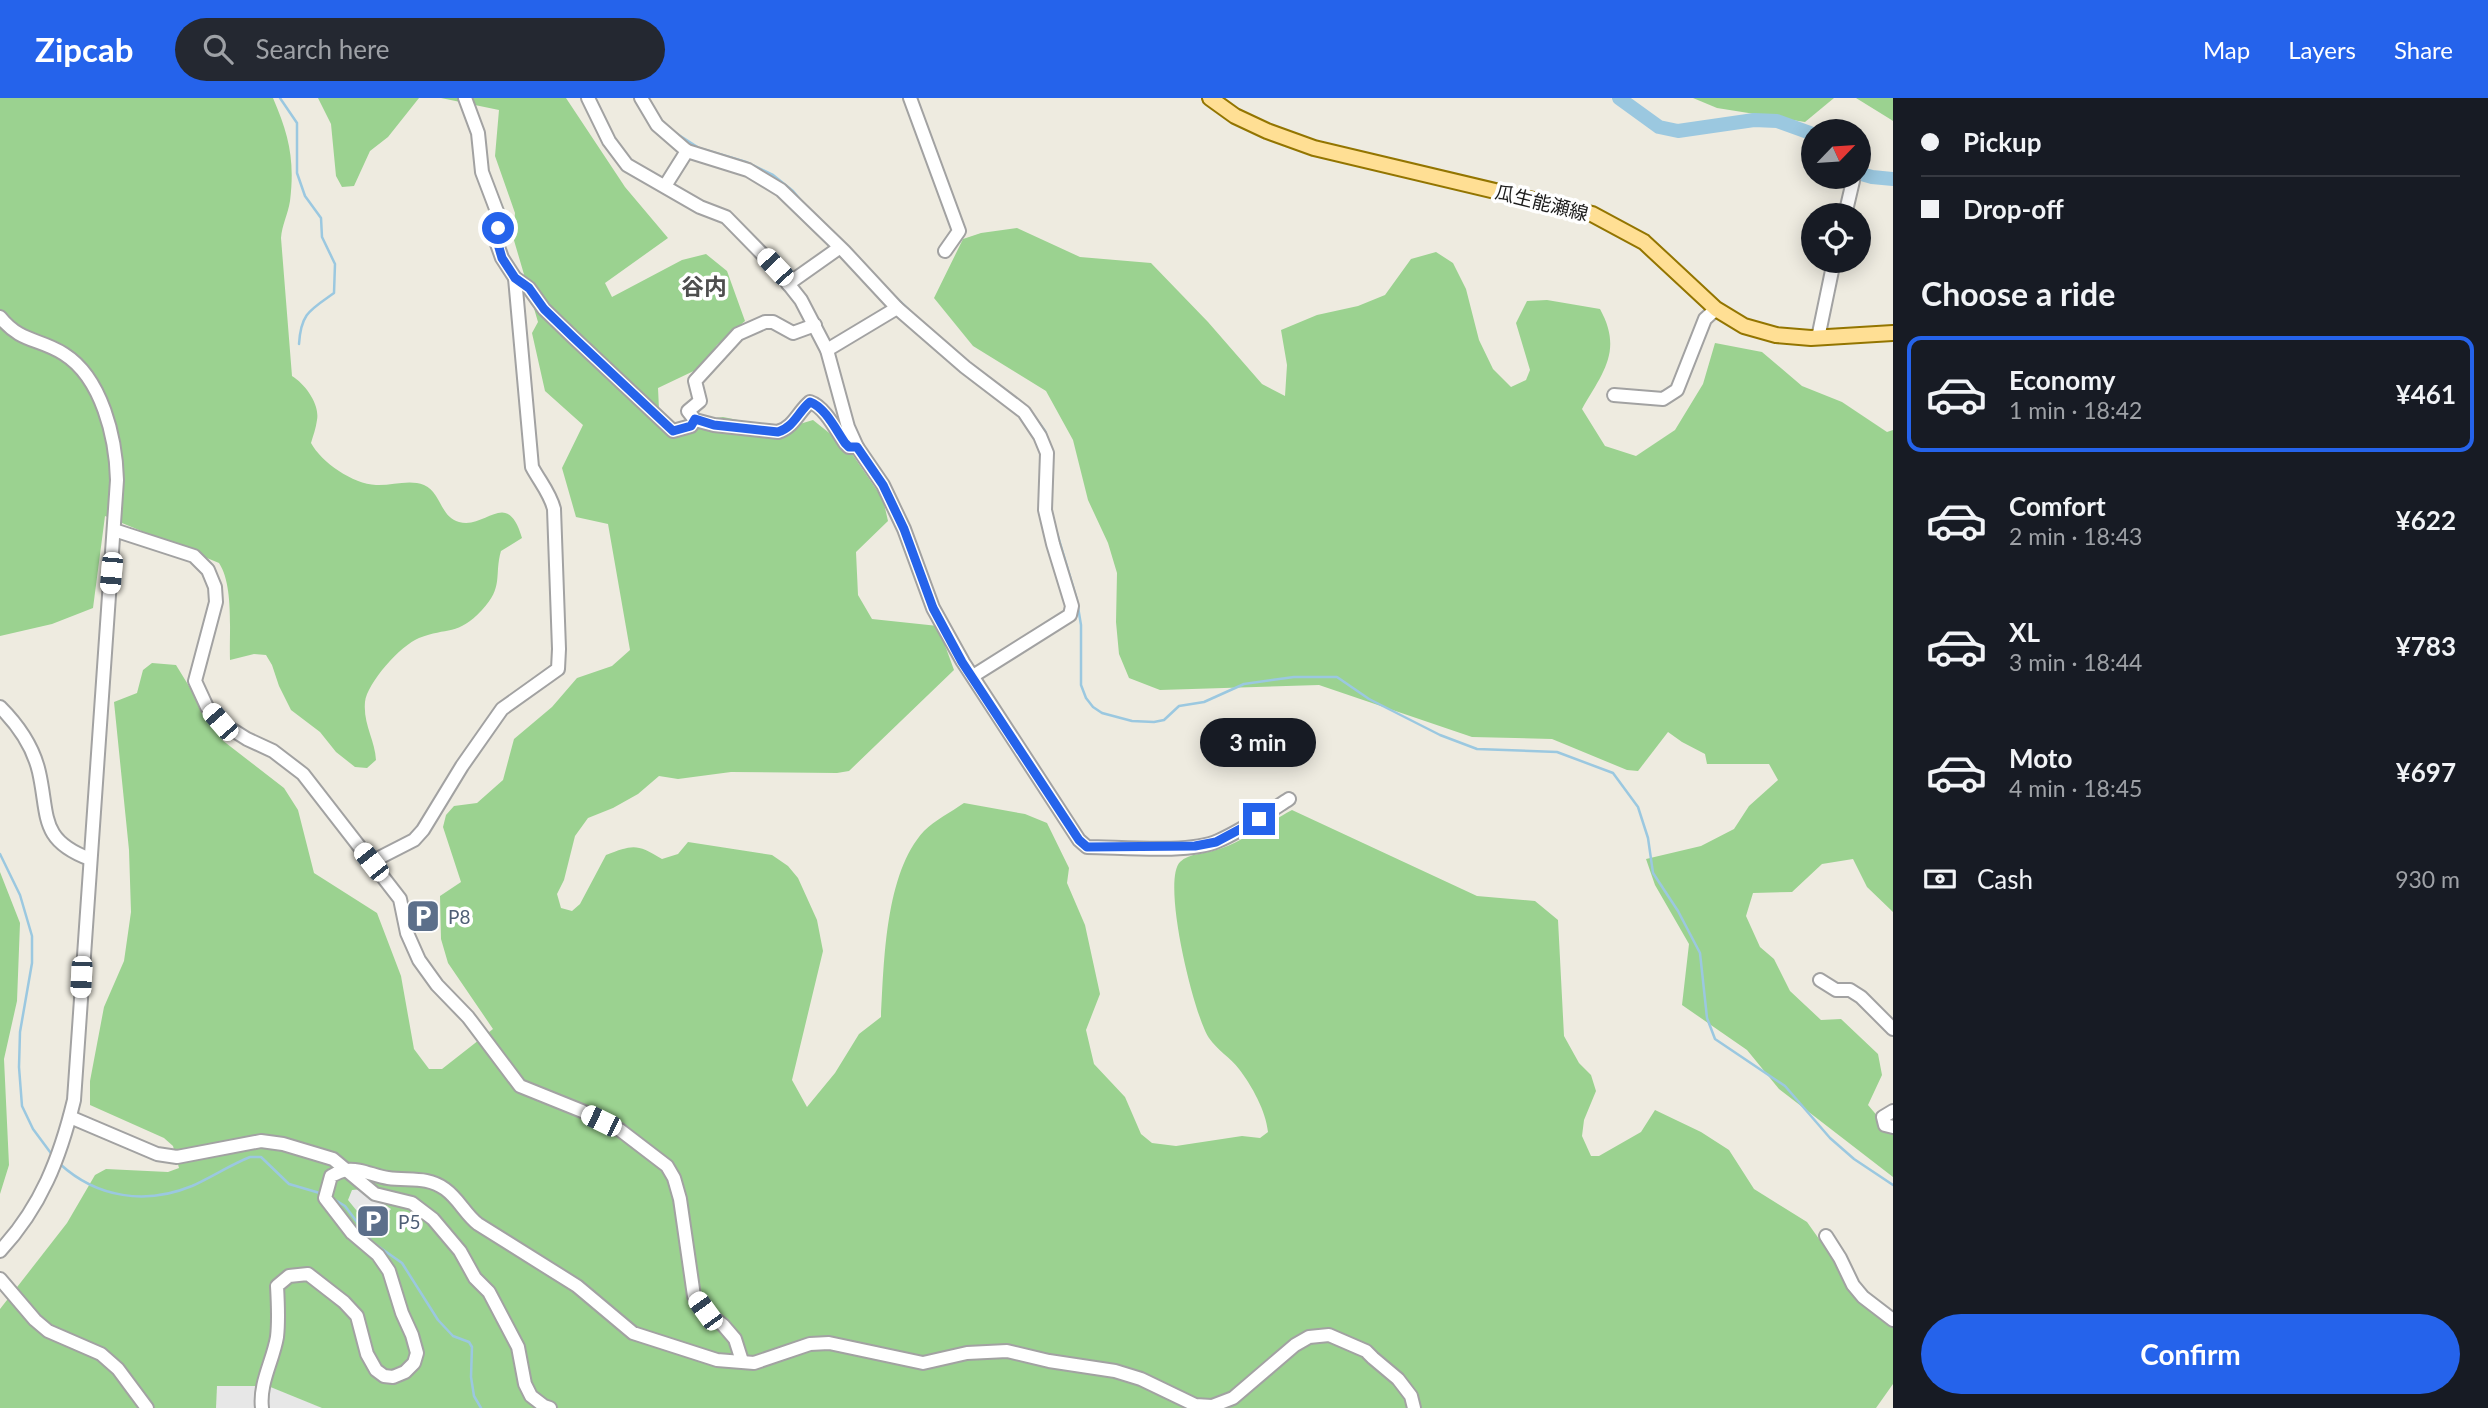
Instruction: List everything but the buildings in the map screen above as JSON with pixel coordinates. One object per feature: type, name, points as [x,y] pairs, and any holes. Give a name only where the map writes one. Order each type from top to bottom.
[{"type":"main road","name":"瓜生能瀬線","points":[[1210,98],[1235,116],[1314,148],[1592,214],[1644,242],[1716,309],[1744,326],[1776,335],[1818,338],[1893,333]]},
{"type":"street","points":[[466,98],[478,133],[482,173],[501,222],[498,228],[498,244],[502,258],[515,278],[529,288],[544,309],[673,431],[691,426],[695,419]]},
{"type":"street","points":[[588,98],[609,141],[627,165],[700,207],[726,217],[768,258],[788,284],[815,325],[827,350],[848,428],[857,447],[883,485],[933,608],[962,662],[1079,840],[1087,847],[1173,848],[1216,842],[1289,799]]},
{"type":"street","points":[[641,98],[657,125],[687,151],[748,170],[781,190],[897,307],[965,367],[1024,412],[1040,436],[1046,453],[1045,510],[1072,606],[1070,615],[973,676]]},
{"type":"street","points":[[910,98],[959,230],[945,251]]},
{"type":"street","points":[[665,186],[687,151]]},
{"type":"street","points":[[788,284],[839,248]]},
{"type":"street","points":[[1818,338],[1832,273]]},
{"type":"street","points":[[371,862],[414,840],[502,709],[558,669],[554,509],[550,494],[532,467],[515,278]]},
{"type":"street","points":[[827,350],[897,307]]},
{"type":"street","points":[[1614,395],[1663,399],[1677,390],[1704,319],[1716,309]]},
{"type":"street","points":[[0,317],[20,336],[63,353],[88,377],[102,407],[116,456],[116,505],[74,1100],[63,1146],[50,1178],[16,1234],[0,1251]]},
{"type":"street","points":[[815,325],[793,333],[773,322],[765,322],[738,334],[695,381],[700,401],[688,411],[695,419],[714,425],[778,432],[785,430],[805,406],[813,402],[845,443],[849,447],[857,447]]},
{"type":"street","points":[[114,530],[194,556],[202,562],[215,587],[216,602],[195,681],[207,707],[220,722],[273,751],[303,774],[400,899],[407,933],[419,960],[437,985],[468,1017],[520,1086],[620,1130],[667,1166],[674,1178],[680,1199],[694,1296],[705,1311],[735,1339],[742,1362]]},
{"type":"street","points":[[0,707],[28,742],[39,771],[43,803],[54,836],[71,852],[90,859]]},
{"type":"street","points":[[1820,980],[1836,990],[1850,990],[1861,997],[1893,1029]]},
{"type":"street","points":[[1893,1111],[1884,1117],[1885,1125],[1893,1127]]},
{"type":"street","points":[[70,1117],[157,1154],[177,1157],[261,1141],[284,1144],[333,1159],[375,1194],[412,1203],[433,1219],[460,1251],[475,1278],[489,1292],[518,1347],[525,1384],[531,1395],[550,1408]]},
{"type":"street","points":[[262,1408],[263,1387],[276,1339],[279,1312],[277,1286],[289,1276],[308,1274],[344,1302],[356,1316],[367,1354],[376,1370],[384,1376],[393,1377],[405,1372],[414,1363],[417,1353],[389,1271],[378,1255],[352,1233],[325,1198],[331,1176],[346,1170],[369,1172],[386,1178],[428,1180],[446,1190],[478,1224],[577,1286],[633,1333],[718,1360],[754,1363],[810,1345],[829,1343],[923,1363],[967,1353],[1007,1351],[1049,1361],[1115,1371],[1141,1379],[1195,1405],[1212,1406],[1233,1398],[1295,1345],[1309,1337],[1329,1335],[1366,1351],[1398,1379],[1411,1396],[1414,1408]]},
{"type":"street","points":[[1826,1236],[1853,1285],[1893,1320]]},
{"type":"street","points":[[0,1279],[48,1331],[101,1354],[118,1369],[147,1408]]},
{"type":"green space","points":[[0,98],[273,98],[287,136],[291,160],[290,201],[281,238],[292,376],[306,389],[316,407],[317,420],[311,443],[330,464],[358,481],[376,485],[412,483],[430,488],[448,515],[459,522],[469,523],[503,513],[510,515],[516,523],[522,538],[501,551],[496,588],[482,610],[466,624],[419,638],[403,648],[372,685],[367,694],[365,710],[376,760],[367,768],[355,767],[336,752],[320,732],[291,710],[266,655],[254,654],[230,660],[229,596],[219,563],[105,516],[93,608],[52,624],[0,636]]},
{"type":"green space","points":[[318,98],[419,98],[388,137],[370,151],[354,186],[342,187],[336,176],[331,124]]},
{"type":"green space","points":[[441,98],[566,98],[625,187],[668,238],[605,283],[612,297],[682,260],[706,254],[727,271],[745,321],[717,345],[700,368],[658,388],[659,409],[674,424],[723,417],[783,429],[813,420],[848,448],[883,499],[888,521],[856,552],[858,595],[872,619],[938,626],[954,670],[849,771],[731,772],[678,779],[659,776],[638,794],[588,818],[575,836],[564,880],[557,894],[561,908],[572,911],[580,904],[606,855],[629,847],[647,850],[662,859],[678,854],[688,842],[772,855],[788,866],[798,878],[817,920],[823,951],[792,1080],[807,1107],[835,1073],[859,1034],[881,1017],[886,945],[894,894],[911,849],[924,831],[964,803],[1025,814],[1047,823],[1069,868],[1067,883],[1085,925],[1100,994],[1086,1030],[1094,1064],[1125,1097],[1141,1134],[1152,1143],[1176,1146],[1242,1136],[1260,1138],[1268,1132],[1253,1091],[1236,1065],[1209,1038],[1195,1004],[1182,949],[1174,894],[1175,874],[1184,859],[1234,843],[1292,810],[1477,896],[1535,901],[1558,920],[1564,1036],[1579,1063],[1591,1075],[1596,1091],[1584,1120],[1582,1136],[1591,1156],[1599,1156],[1641,1132],[1655,1110],[1701,1132],[1729,1150],[1754,1189],[1807,1222],[1853,1287],[1893,1323],[1893,1384],[1876,1408],[0,1408],[0,1309],[67,1223],[95,1175],[106,1169],[168,1172],[179,1168],[173,1146],[164,1138],[90,1105],[90,1081],[104,1007],[124,961],[131,912],[129,850],[114,702],[137,693],[143,670],[152,663],[176,665],[222,740],[284,788],[298,810],[314,873],[377,913],[401,976],[414,1049],[429,1069],[442,1069],[493,1029],[448,963],[441,939],[440,896],[461,882],[443,827],[446,815],[454,806],[477,803],[503,780],[514,739],[552,707],[577,678],[612,666],[630,650],[608,524],[576,517],[562,468],[583,425],[545,391],[532,333],[538,322],[513,237],[515,213],[495,156],[499,110]]},
{"type":"green space","points":[[1693,98],[1834,98],[1809,119],[1801,119],[1801,121],[1717,108]]},
{"type":"green space","points":[[1856,98],[1893,98],[1893,121],[1890,119]]},
{"type":"green space","points":[[1017,228],[1080,257],[1151,263],[1208,322],[1262,384],[1285,396],[1287,365],[1281,330],[1317,315],[1358,306],[1385,295],[1411,259],[1436,252],[1453,263],[1466,289],[1479,340],[1493,369],[1511,387],[1526,380],[1530,370],[1516,323],[1527,301],[1547,300],[1600,309],[1610,337],[1608,361],[1582,409],[1605,446],[1636,456],[1675,430],[1703,384],[1715,343],[1762,352],[1802,386],[1842,402],[1887,432],[1893,430],[1893,912],[1867,887],[1853,859],[1822,864],[1792,892],[1753,893],[1746,916],[1760,947],[1774,959],[1790,991],[1821,1020],[1841,1019],[1878,1054],[1882,1075],[1868,1105],[1885,1125],[1893,1125],[1893,1177],[1779,1089],[1747,1050],[1682,1005],[1689,944],[1655,885],[1646,859],[1701,846],[1734,829],[1749,806],[1778,780],[1769,764],[1707,764],[1705,754],[1668,732],[1638,771],[1627,770],[1552,739],[1472,737],[1319,685],[1160,690],[1129,678],[1119,654],[1116,622],[1117,573],[1108,543],[1088,500],[1073,440],[1046,391],[973,346],[934,298],[963,239],[981,233]]},
{"type":"green space","points":[[0,872],[20,923],[17,1001],[4,1059],[9,1165],[0,1194]]},
{"type":"shaded area","name":"P8","points":[[410,901],[431,902],[435,915],[416,931]]},
{"type":"shaded area","name":"P5","points":[[363,1189],[391,1209],[374,1232],[348,1200],[352,1190]]},
{"type":"shaded area","points":[[217,1386],[268,1386],[322,1408],[216,1408]]},
{"type":"waterway","points":[[280,98],[297,123],[297,173],[305,196],[321,218],[322,237],[335,264],[334,293],[308,313],[302,325],[299,344]]},
{"type":"waterway","points":[[1619,98],[1659,127],[1678,131],[1754,120],[1777,121],[1801,130]]},
{"type":"waterway","points":[[674,132],[699,148],[746,162],[773,175],[803,203]]},
{"type":"waterway","points":[[1871,177],[1893,179]]},
{"type":"waterway","points":[[886,288],[909,310]]},
{"type":"waterway","points":[[983,373],[1020,401]]},
{"type":"waterway","points":[[1032,413],[1045,431],[1049,443]]},
{"type":"waterway","points":[[1057,533],[1077,600]]},
{"type":"waterway","points":[[1078,607],[1081,625],[1081,685],[1086,698],[1102,713],[1132,721],[1154,722],[1164,720],[1179,706],[1204,702],[1244,684],[1294,677],[1337,677],[1369,699],[1440,735],[1477,749],[1557,752],[1613,773],[1638,807],[1648,838],[1653,873],[1678,911],[1700,953],[1707,1018],[1715,1039],[1785,1086],[1830,1138],[1854,1159],[1893,1185]]},
{"type":"waterway","points":[[0,854],[20,895],[32,936],[32,963],[20,1032],[22,1106],[33,1129],[53,1156]]},
{"type":"waterway","points":[[60,1164],[74,1175],[106,1191],[140,1196],[175,1192],[250,1157],[261,1157],[289,1184],[323,1194]]},
{"type":"waterway","points":[[332,1198],[345,1206],[372,1242],[402,1263],[438,1320],[453,1336],[469,1342],[472,1347],[471,1377],[474,1396],[481,1408]]},
{"type":"place","name":"P8","points":[[423,916]]},
{"type":"place","name":"P5","points":[[373,1221]]},
{"type":"district","name":"谷内","points":[[704,286]]},
{"type":"route","points":[[498,228],[498,244],[502,258],[515,278],[529,288],[544,309],[673,431],[691,426],[695,419],[714,425],[778,432],[793,423],[810,402],[821,409],[845,443],[849,447],[857,447],[883,485],[904,529],[933,608],[962,662],[1079,840],[1087,847],[1195,846],[1216,842],[1259,819]]}]
